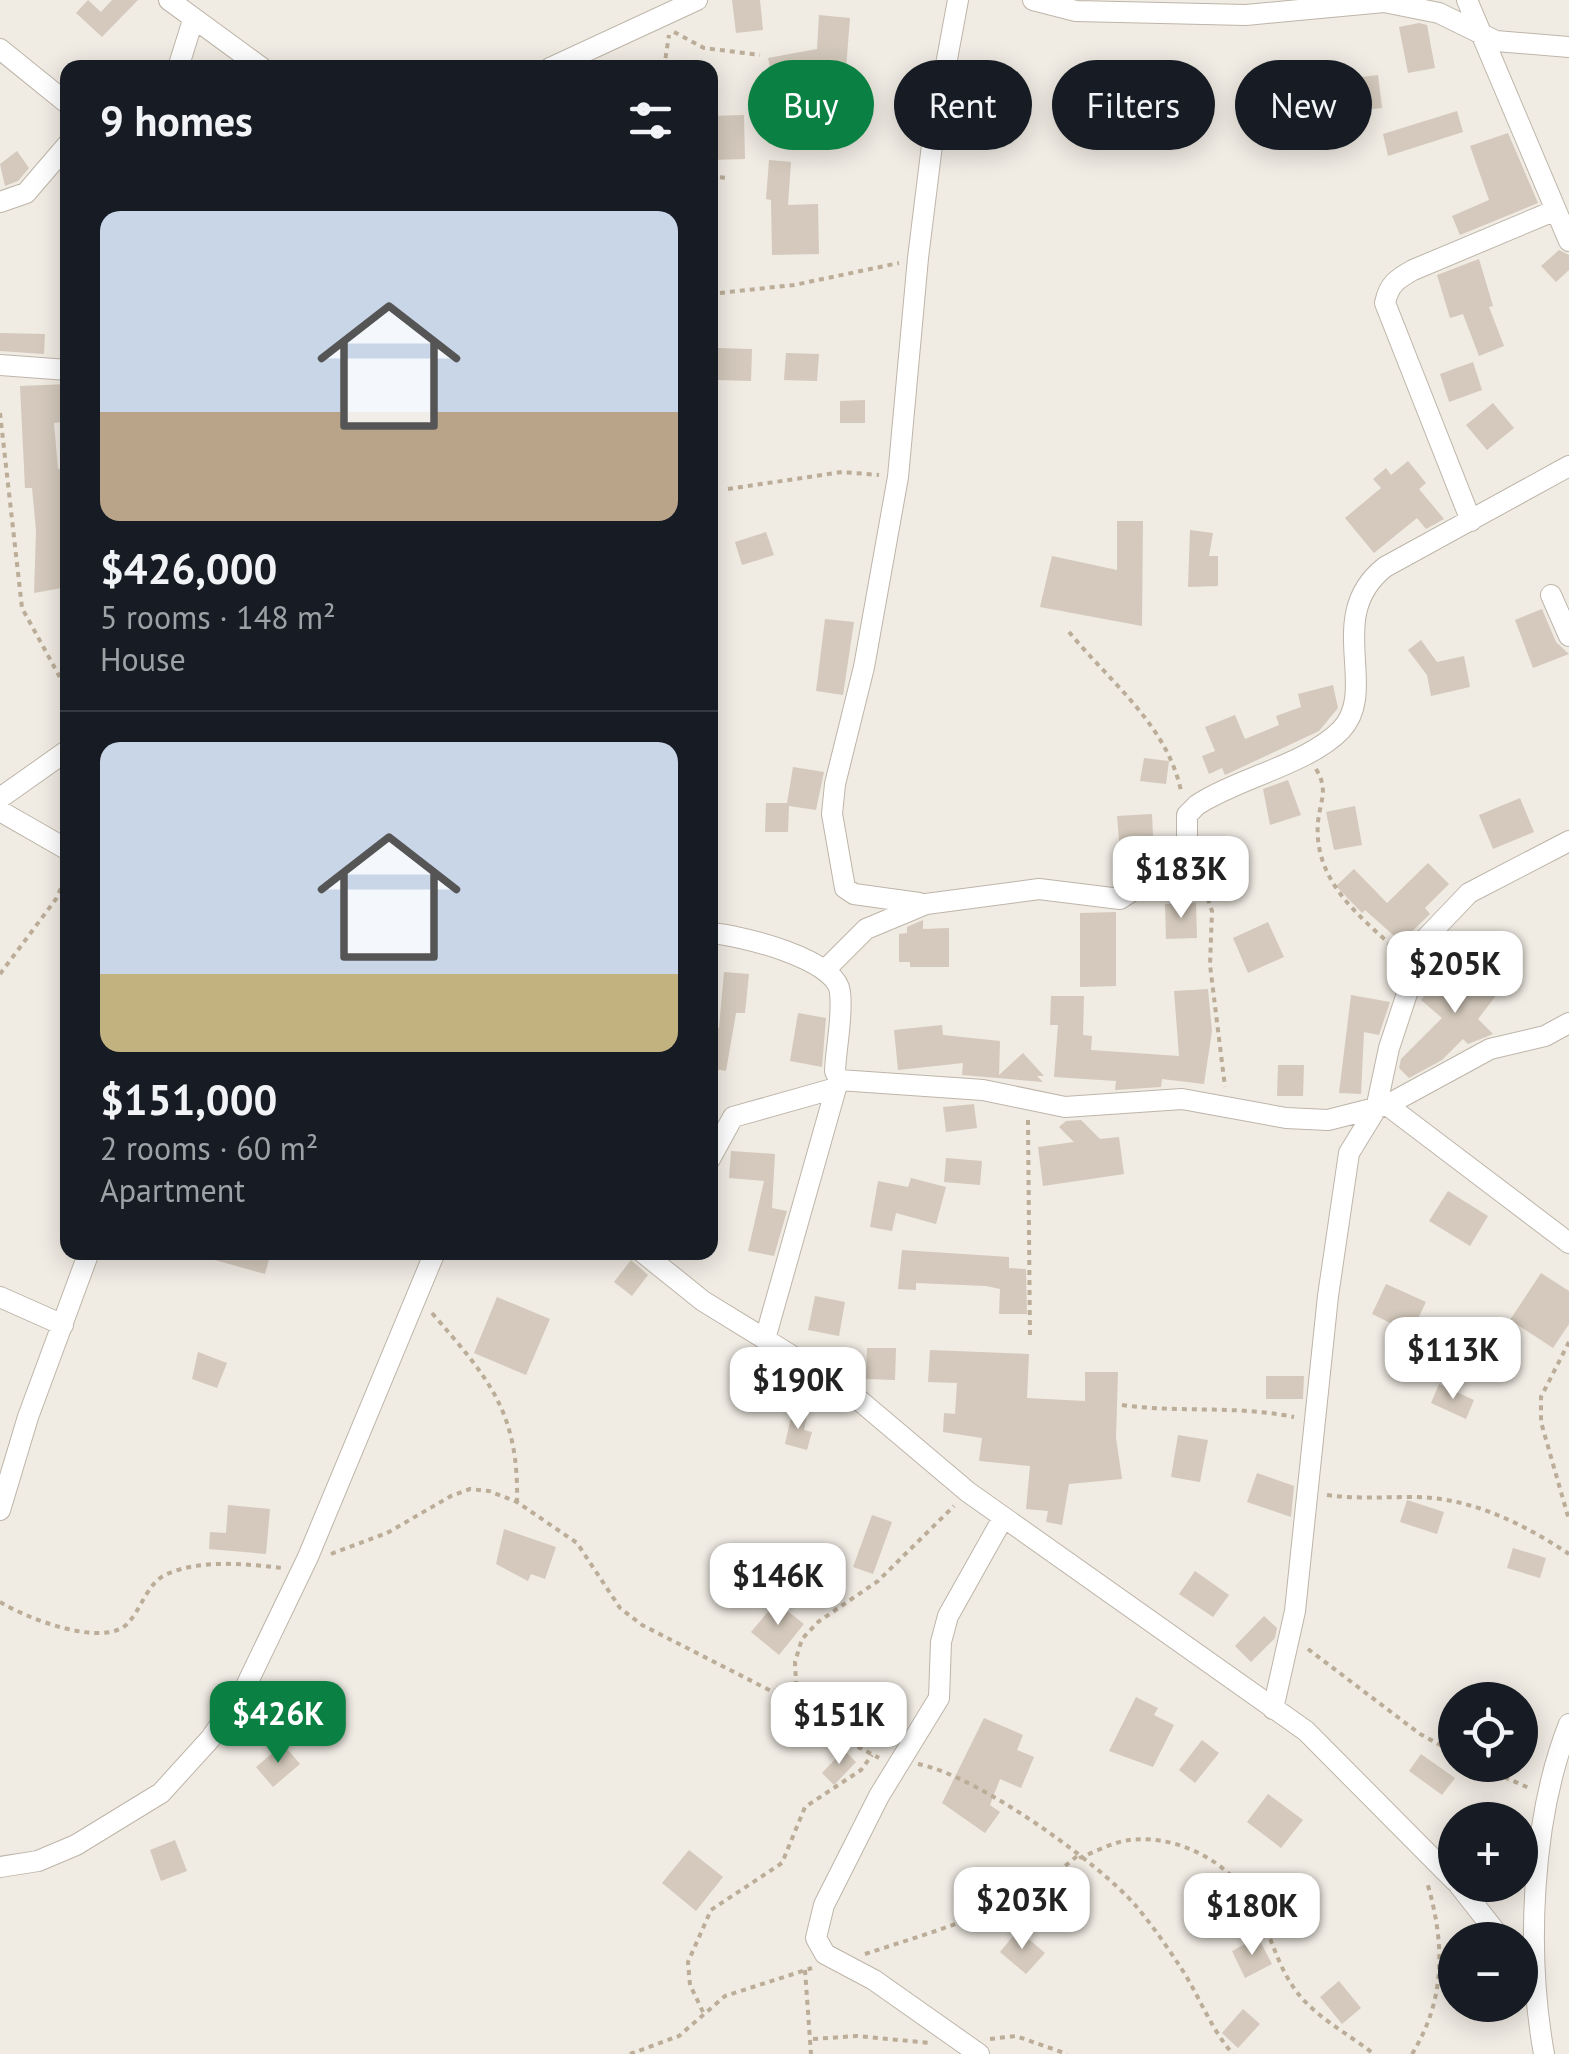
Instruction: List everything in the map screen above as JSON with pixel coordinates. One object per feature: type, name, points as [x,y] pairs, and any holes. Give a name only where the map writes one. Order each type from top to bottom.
[{"type":"street","points":[[169,0],[250,60]]},
{"type":"street","points":[[567,60],[697,0]]},
{"type":"street","points":[[926,904],[854,894],[845,888],[832,814],[864,667],[898,477],[934,129],[958,0]]},
{"type":"street","points":[[1033,0],[1076,11],[1246,15],[1384,2],[1439,13],[1481,34],[1513,44],[1569,47]]},
{"type":"street","points":[[1466,0],[1569,241]]},
{"type":"street","points":[[180,60],[193,20]]},
{"type":"street","points":[[0,49],[60,98]]},
{"type":"street","points":[[0,202],[26,192],[60,153]]},
{"type":"street","points":[[1471,521],[1385,303],[1387,292],[1394,280],[1413,270],[1556,210]]},
{"type":"street","points":[[0,365],[60,369]]},
{"type":"street","points":[[826,969],[866,929],[926,904],[1029,890],[1120,899],[1172,868],[1190,846],[1186,815],[1208,798],[1306,752],[1343,728],[1351,709],[1355,605],[1365,583],[1385,566],[1569,466]]},
{"type":"street","points":[[1552,595],[1569,636]]},
{"type":"street","points":[[0,798],[60,756]]},
{"type":"street","points":[[0,812],[60,846]]},
{"type":"street","points":[[1274,1709],[1290,1636],[1310,1493],[1341,1184],[1349,1153],[1381,1107],[1414,965],[1425,939],[1469,893],[1569,842]]},
{"type":"street","points":[[718,934],[774,949],[826,969],[840,990],[837,1084],[765,1339]]},
{"type":"street","points":[[718,1144],[733,1117],[837,1084],[983,1090],[1029,1101],[1101,1107],[1182,1099],[1286,1118],[1328,1120],[1381,1107],[1490,1049],[1567,1028]]},
{"type":"street","points":[[1381,1107],[1569,1243]]},
{"type":"street","points":[[0,1510],[28,1417],[86,1260]]},
{"type":"street","points":[[0,1867],[38,1861],[76,1845],[161,1793],[211,1738],[244,1690],[305,1564],[432,1260]]},
{"type":"street","points":[[664,1260],[702,1301],[846,1390],[1003,1518],[1306,1731],[1438,1864]]},
{"type":"street","points":[[0,1297],[63,1325]]},
{"type":"street","points":[[971,2048],[818,1948],[816,1938],[824,1906],[899,1761],[939,1698],[941,1642],[948,1616],[1003,1518]]},
{"type":"street","points":[[1535,1922],[1548,1795],[1569,1724]]},
{"type":"street","points":[[1472,1902],[1488,1922]]},
{"type":"street","points":[[1538,2010],[1544,2054]]},
{"type":"path","points":[[665,60],[670,29],[704,48],[760,55]]},
{"type":"path","points":[[718,177],[727,178]]},
{"type":"path","points":[[718,293],[794,285],[918,258]]},
{"type":"path","points":[[0,413],[22,608],[60,677]]},
{"type":"path","points":[[728,489],[842,472],[898,477]]},
{"type":"path","points":[[1069,632],[1149,720],[1174,758],[1186,815]]},
{"type":"path","points":[[1306,752],[1324,787],[1318,839],[1334,888],[1350,909],[1414,965]]},
{"type":"path","points":[[1190,846],[1212,911],[1210,965],[1227,1105]]},
{"type":"path","points":[[0,974],[60,890]]},
{"type":"path","points":[[1029,1101],[1025,1171],[1030,1340]]},
{"type":"path","points":[[418,1297],[480,1368],[506,1411],[518,1471],[517,1502]]},
{"type":"path","points":[[1569,1342],[1541,1397],[1540,1422],[1569,1520]]},
{"type":"path","points":[[1122,1405],[1194,1411],[1220,1406],[1318,1422]]},
{"type":"path","points":[[0,1602],[24,1617],[91,1633],[114,1633],[128,1625],[156,1580],[170,1573],[201,1565],[305,1564],[362,1545],[470,1489],[517,1502],[577,1543],[620,1608],[642,1626],[797,1707],[813,1723],[872,1754],[953,1773],[1078,1857],[1138,1908],[1180,1966],[1210,2026],[1233,2054]]},
{"type":"path","points":[[797,1707],[795,1662],[802,1638],[818,1622],[878,1580],[968,1492]]},
{"type":"path","points":[[1310,1493],[1462,1504],[1499,1514],[1569,1554]]},
{"type":"path","points":[[1290,1636],[1438,1744]]},
{"type":"path","points":[[703,2012],[690,1984],[688,1962],[711,1910],[782,1864],[806,1807],[861,1770],[872,1754]]},
{"type":"path","points":[[1517,1782],[1548,1795]]},
{"type":"path","points":[[630,2054],[679,2036],[703,2012],[753,1984],[988,1914],[1024,1896],[1078,1857],[1126,1840],[1181,1845],[1219,1864],[1257,1909],[1292,1986],[1306,2003],[1374,2054]]},
{"type":"path","points":[[1412,2054],[1435,2009],[1441,1953],[1440,1926],[1424,1872]]},
{"type":"path","points":[[805,1970],[813,2039],[810,2054]]},
{"type":"path","points":[[813,2039],[858,2036],[971,2048],[997,2036],[1016,2036],[1066,2054]]},
{"type":"building","points":[[88,0],[101,12],[112,0],[138,0],[102,37],[76,13]]},
{"type":"building","points":[[732,0],[760,0],[763,30],[736,33]]},
{"type":"building","points":[[819,15],[850,18],[847,60],[768,58],[817,49]]},
{"type":"building","points":[[1427,25],[1435,68],[1408,73],[1399,27]]},
{"type":"building","points":[[1378,75],[1382,108],[1372,109],[1372,76]]},
{"type":"building","points":[[1457,111],[1463,132],[1388,156],[1383,134]]},
{"type":"building","points":[[744,115],[745,159],[718,160],[718,116]]},
{"type":"building","points":[[1508,133],[1538,203],[1460,235],[1452,216],[1489,200],[1470,146]]},
{"type":"building","points":[[17,151],[29,168],[18,181],[5,186],[0,164]]},
{"type":"building","points":[[769,160],[791,162],[788,205],[818,204],[819,254],[772,255],[771,200],[766,199]]},
{"type":"building","points":[[1559,250],[1569,255],[1569,270],[1556,282],[1541,266]]},
{"type":"building","points":[[1479,259],[1493,306],[1489,307],[1504,346],[1479,356],[1463,314],[1450,318],[1437,275]]},
{"type":"building","points":[[0,333],[45,334],[44,354],[0,351]]},
{"type":"building","points":[[718,348],[752,349],[751,381],[718,380]]},
{"type":"building","points":[[786,353],[819,354],[817,381],[784,380]]},
{"type":"building","points":[[1473,362],[1482,390],[1449,402],[1440,374]]},
{"type":"building","points":[[60,384],[60,422],[54,423],[60,469],[60,588],[34,593],[36,531],[32,488],[25,488],[20,386]]},
{"type":"building","points":[[865,400],[865,423],[840,423],[840,401]]},
{"type":"building","points":[[1493,403],[1514,428],[1487,450],[1466,425]]},
{"type":"building","points":[[1408,461],[1426,483],[1419,489],[1444,519],[1426,529],[1417,518],[1374,553],[1345,518],[1381,488],[1373,479],[1386,468],[1391,475]]},
{"type":"building","points":[[1117,521],[1143,521],[1142,626],[1040,607],[1052,556],[1117,570]]},
{"type":"building","points":[[1190,530],[1213,533],[1209,556],[1218,556],[1218,586],[1188,587]]},
{"type":"building","points":[[766,532],[774,555],[742,565],[735,542]]},
{"type":"building","points":[[1542,609],[1556,642],[1569,654],[1533,668],[1515,620]]},
{"type":"building","points":[[825,619],[854,622],[843,695],[816,691]]},
{"type":"building","points":[[1421,640],[1437,662],[1464,656],[1470,687],[1431,696],[1427,675],[1408,650]]},
{"type":"building","points":[[1333,685],[1338,708],[1319,731],[1225,775],[1222,768],[1209,774],[1202,756],[1215,751],[1205,727],[1235,715],[1245,739],[1279,725],[1276,716],[1301,707],[1298,694]]},
{"type":"building","points":[[1144,758],[1169,761],[1166,784],[1140,781]]},
{"type":"building","points":[[793,767],[824,772],[816,810],[789,806],[788,832],[765,832],[766,803],[787,803]]},
{"type":"building","points":[[1288,780],[1301,815],[1270,825],[1263,789]]},
{"type":"building","points":[[1520,798],[1534,832],[1493,849],[1479,815]]},
{"type":"building","points":[[1355,806],[1362,845],[1334,850],[1326,812]]},
{"type":"building","points":[[1152,814],[1154,860],[1121,864],[1117,816]]},
{"type":"building","points":[[1428,863],[1449,884],[1425,908],[1430,914],[1401,942],[1365,910],[1362,913],[1336,886],[1354,869],[1387,903]]},
{"type":"building","points":[[1196,903],[1197,938],[1166,939],[1165,904]]},
{"type":"building","points":[[1116,912],[1116,986],[1080,987],[1080,913]]},
{"type":"building","points":[[923,920],[923,929],[949,928],[949,967],[910,967],[910,962],[899,962],[899,934],[907,933],[907,927]]},
{"type":"building","points":[[1268,922],[1284,957],[1248,973],[1233,938]]},
{"type":"building","points":[[1478,957],[1508,980],[1478,1019],[1493,1034],[1468,1044],[1463,1039],[1442,1060],[1409,1078],[1399,1068],[1401,1059],[1442,1018],[1421,1000],[1441,976],[1454,988]]},
{"type":"building","points":[[724,972],[749,974],[745,1013],[736,1013],[726,1071],[718,1070]]},
{"type":"building","points":[[1208,989],[1212,1031],[1204,1084],[1162,1079],[1161,1087],[1115,1090],[1116,1081],[1054,1077],[1058,1025],[1050,1025],[1051,996],[1084,996],[1083,1035],[1092,1036],[1091,1050],[1179,1056],[1174,991]]},
{"type":"building","points":[[1351,995],[1390,1002],[1379,1035],[1364,1032],[1361,1094],[1339,1093]]},
{"type":"building","points":[[798,1013],[826,1018],[822,1067],[790,1061]]},
{"type":"building","points":[[942,1025],[943,1035],[1000,1041],[999,1075],[1023,1053],[1044,1076],[1037,1076],[1043,1082],[962,1075],[963,1063],[898,1070],[894,1030]]},
{"type":"building","points":[[1278,1065],[1304,1065],[1303,1096],[1277,1096]]},
{"type":"building","points":[[974,1104],[977,1128],[946,1132],[943,1107]]},
{"type":"building","points":[[1081,1120],[1100,1139],[1119,1137],[1124,1174],[1043,1186],[1038,1147],[1074,1142],[1059,1127],[1066,1121]]},
{"type":"building","points":[[731,1151],[775,1154],[772,1208],[787,1211],[774,1256],[748,1251],[764,1181],[729,1178]]},
{"type":"building","points":[[946,1158],[982,1161],[980,1185],[944,1182]]},
{"type":"building","points":[[911,1178],[946,1187],[936,1224],[896,1213],[892,1231],[870,1227],[878,1181],[908,1187]]},
{"type":"building","points":[[1448,1191],[1488,1216],[1470,1246],[1429,1221]]},
{"type":"building","points":[[902,1250],[1009,1257],[1009,1268],[1026,1269],[1027,1314],[999,1314],[1000,1289],[986,1286],[916,1283],[916,1290],[898,1289]]},
{"type":"building","points":[[215,1260],[269,1260],[265,1274]]},
{"type":"building","points":[[631,1260],[648,1275],[632,1296],[614,1282]]},
{"type":"building","points":[[1541,1273],[1569,1291],[1569,1324],[1553,1348],[1510,1320]]},
{"type":"building","points":[[1386,1284],[1426,1302],[1411,1333],[1372,1314]]},
{"type":"building","points":[[815,1296],[845,1302],[839,1336],[808,1330]]},
{"type":"building","points":[[497,1297],[550,1319],[526,1375],[474,1353]]},
{"type":"building","points":[[867,1348],[896,1348],[895,1380],[866,1379]]},
{"type":"building","points":[[930,1350],[1029,1354],[1027,1398],[1085,1401],[1085,1372],[1118,1372],[1116,1438],[1122,1479],[1069,1484],[1062,1525],[1046,1522],[1048,1511],[1026,1509],[1030,1466],[979,1461],[982,1438],[943,1432],[944,1413],[955,1414],[957,1383],[928,1382]]},
{"type":"building","points":[[198,1352],[227,1363],[217,1388],[192,1379]]},
{"type":"building","points":[[1266,1376],[1304,1376],[1303,1399],[1266,1399]]},
{"type":"building","points":[[1439,1384],[1474,1400],[1466,1419],[1431,1403]]},
{"type":"building","points":[[792,1413],[807,1416],[804,1430],[812,1432],[807,1450],[785,1444]]},
{"type":"building","points":[[1178,1435],[1208,1440],[1200,1482],[1171,1477]]},
{"type":"building","points":[[1257,1473],[1294,1486],[1291,1517],[1247,1502]]},
{"type":"building","points":[[1407,1500],[1444,1512],[1437,1534],[1400,1522]]},
{"type":"building","points":[[228,1505],[270,1509],[266,1554],[209,1549],[210,1532],[226,1533]]},
{"type":"building","points":[[872,1515],[892,1522],[873,1574],[853,1567]]},
{"type":"building","points":[[504,1529],[556,1547],[545,1579],[531,1574],[528,1581],[496,1564]]},
{"type":"building","points":[[1513,1548],[1546,1558],[1540,1578],[1507,1568]]},
{"type":"building","points":[[1195,1571],[1229,1595],[1213,1617],[1179,1594]]},
{"type":"building","points":[[776,1602],[804,1624],[779,1655],[751,1632]]},
{"type":"building","points":[[1264,1616],[1277,1628],[1275,1638],[1251,1662],[1235,1646]]},
{"type":"building","points":[[1136,1697],[1158,1708],[1154,1715],[1174,1725],[1153,1767],[1109,1751]]},
{"type":"building","points":[[984,1718],[1023,1735],[1017,1750],[1034,1757],[1021,1788],[1000,1779],[990,1805],[1000,1812],[985,1833],[942,1803]]},
{"type":"building","points":[[1202,1740],[1219,1753],[1195,1783],[1179,1770]]},
{"type":"building","points":[[283,1744],[300,1764],[273,1787],[256,1767]]},
{"type":"building","points":[[844,1750],[856,1762],[834,1785],[822,1773]]},
{"type":"building","points":[[1421,1754],[1438,1766],[1438,1782],[1452,1782],[1442,1795],[1409,1771]]},
{"type":"building","points":[[1268,1794],[1303,1820],[1281,1848],[1247,1822]]},
{"type":"building","points":[[175,1840],[187,1871],[161,1881],[150,1850]]},
{"type":"building","points":[[689,1850],[723,1877],[696,1911],[662,1883]]},
{"type":"building","points":[[1018,1930],[1045,1953],[1026,1974],[1000,1952]]},
{"type":"building","points":[[1258,1937],[1272,1964],[1245,1978],[1232,1951]]},
{"type":"building","points":[[1339,1981],[1361,2008],[1342,2024],[1320,1997]]},
{"type":"building","points":[[1243,2009],[1260,2024],[1238,2048],[1222,2033]]}]
